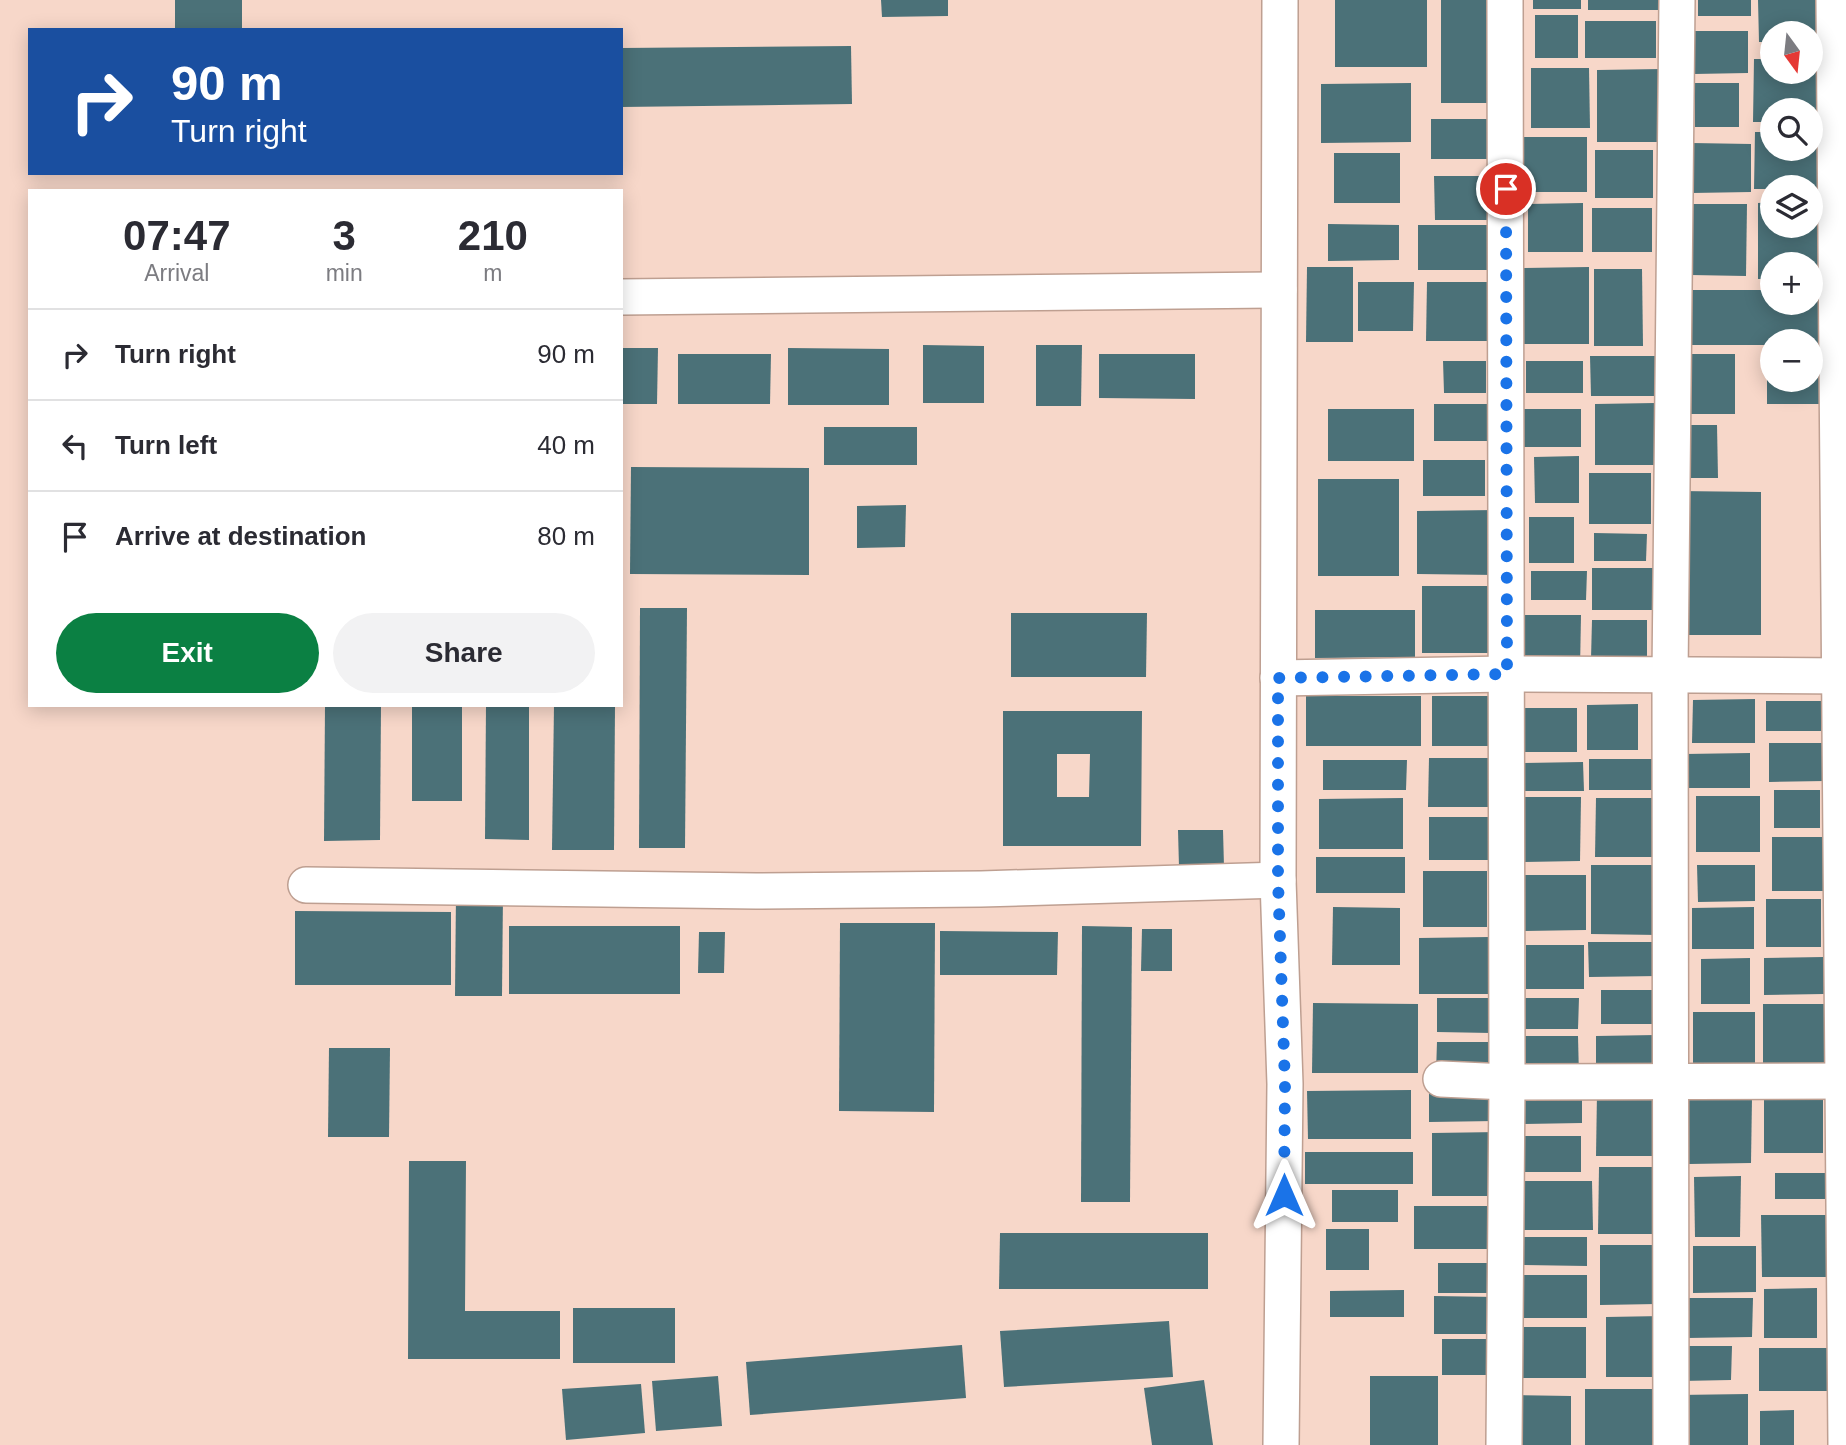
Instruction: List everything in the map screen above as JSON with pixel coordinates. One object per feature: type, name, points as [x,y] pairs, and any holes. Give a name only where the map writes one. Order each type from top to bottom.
[{"type":"street","points":[[1280,0],[1278,880],[1285,1084],[1281,1445]]},
{"type":"street","points":[[1504,1445],[1507,1082],[1505,0]]},
{"type":"street","points":[[1671,1445],[1670,675],[1677,0]]},
{"type":"street","points":[[1834,0],[1844,676],[1846,1445]]},
{"type":"street","points":[[623,298],[1279,290]]},
{"type":"street","points":[[1278,678],[1507,674],[1844,676]]},
{"type":"street","points":[[306,885],[756,891],[981,889],[1278,880]]},
{"type":"street","points":[[1441,1079],[1507,1082],[1844,1081]]},
{"type":"building","points":[[175,0],[242,0],[242,28],[175,28]]},
{"type":"building","points":[[881,0],[948,0],[948,16],[882,17]]},
{"type":"building","points":[[1335,0],[1427,0],[1427,67],[1335,67]]},
{"type":"building","points":[[1441,0],[1492,0],[1492,103],[1441,103]]},
{"type":"building","points":[[1533,0],[1581,0],[1581,9],[1533,9]]},
{"type":"building","points":[[1588,0],[1662,0],[1662,10],[1588,10]]},
{"type":"building","points":[[1698,0],[1751,0],[1751,16],[1698,16]]},
{"type":"building","points":[[1758,0],[1821,0],[1820,21],[1760,21],[1759,42]]},
{"type":"building","points":[[1535,15],[1578,15],[1578,58],[1535,58]]},
{"type":"building","points":[[1585,21],[1656,21],[1656,58],[1585,58]]},
{"type":"building","points":[[1694,31],[1748,31],[1748,73],[1694,74]]},
{"type":"building","points":[[851,46],[852,104],[623,107],[623,48]]},
{"type":"building","points":[[1754,59],[1760,59],[1760,84],[1822,84],[1822,98],[1760,98],[1760,122],[1753,122]]},
{"type":"building","points":[[1531,68],[1589,68],[1590,128],[1531,128]]},
{"type":"building","points":[[1662,69],[1662,142],[1597,142],[1597,70]]},
{"type":"building","points":[[1411,83],[1411,142],[1321,143],[1321,84]]},
{"type":"building","points":[[1695,83],[1739,83],[1739,127],[1695,127]]},
{"type":"building","points":[[1431,119],[1493,119],[1492,159],[1431,159]]},
{"type":"building","points":[[1755,132],[1760,132],[1760,161],[1823,161],[1823,132],[1828,132],[1828,189],[1823,189],[1823,175],[1760,175],[1760,189],[1754,189]]},
{"type":"building","points":[[1524,137],[1587,137],[1587,192],[1524,192]]},
{"type":"building","points":[[1692,143],[1751,144],[1751,192],[1692,193]]},
{"type":"building","points":[[1595,150],[1653,150],[1653,198],[1595,198]]},
{"type":"building","points":[[1334,153],[1400,153],[1400,203],[1334,203]]},
{"type":"building","points":[[1434,176],[1490,176],[1490,220],[1435,220]]},
{"type":"building","points":[[1824,202],[1824,279],[1823,252],[1760,252],[1758,279],[1758,203],[1760,238],[1823,238]]},
{"type":"building","points":[[1583,203],[1583,252],[1528,252],[1528,204]]},
{"type":"building","points":[[1691,204],[1747,204],[1746,276],[1691,275]]},
{"type":"building","points":[[1592,208],[1652,208],[1652,252],[1592,252]]},
{"type":"building","points":[[1328,224],[1399,225],[1399,260],[1328,261]]},
{"type":"building","points":[[1418,225],[1487,225],[1487,270],[1418,270]]},
{"type":"building","points":[[1307,267],[1353,267],[1353,342],[1306,342]]},
{"type":"building","points":[[1589,267],[1589,344],[1523,344],[1523,268]]},
{"type":"building","points":[[1594,269],[1642,269],[1643,346],[1594,346]]},
{"type":"building","points":[[1358,282],[1414,282],[1413,331],[1358,331]]},
{"type":"building","points":[[1427,282],[1491,282],[1491,341],[1426,341]]},
{"type":"building","points":[[1825,289],[1825,345],[1823,329],[1760,329],[1760,345],[1686,345],[1686,290],[1760,290],[1760,315],[1823,315]]},
{"type":"building","points":[[923,345],[984,346],[984,403],[923,403]]},
{"type":"building","points":[[1036,345],[1082,345],[1081,406],[1036,406]]},
{"type":"building","points":[[623,348],[658,348],[657,404],[623,404]]},
{"type":"building","points":[[788,348],[889,349],[889,405],[788,405]]},
{"type":"building","points":[[678,354],[771,354],[770,404],[678,404]]},
{"type":"building","points":[[1099,354],[1195,354],[1195,399],[1099,398]]},
{"type":"building","points":[[1688,354],[1735,354],[1735,414],[1688,414]]},
{"type":"building","points":[[1590,356],[1658,356],[1658,396],[1591,396]]},
{"type":"building","points":[[1443,361],[1486,361],[1486,393],[1444,393]]},
{"type":"building","points":[[1526,361],[1583,361],[1583,393],[1526,393]]},
{"type":"building","points":[[1767,392],[1822,392],[1822,404],[1767,404]]},
{"type":"building","points":[[1655,403],[1655,465],[1595,465],[1595,404]]},
{"type":"building","points":[[1434,404],[1492,404],[1493,441],[1434,441]]},
{"type":"building","points":[[1328,409],[1414,409],[1414,461],[1328,461]]},
{"type":"building","points":[[1514,409],[1581,409],[1581,447],[1514,447]]},
{"type":"building","points":[[1687,425],[1717,425],[1718,478],[1687,478]]},
{"type":"building","points":[[824,427],[917,427],[917,465],[824,465]]},
{"type":"building","points":[[1579,456],[1579,503],[1535,503],[1534,457]]},
{"type":"building","points":[[1423,460],[1485,460],[1485,496],[1423,496]]},
{"type":"building","points":[[631,467],[809,468],[809,575],[630,574]]},
{"type":"building","points":[[1589,473],[1651,473],[1651,524],[1589,524]]},
{"type":"building","points":[[1318,479],[1399,479],[1399,576],[1318,576]]},
{"type":"building","points":[[1678,491],[1761,492],[1761,635],[1678,635]]},
{"type":"building","points":[[906,505],[905,547],[857,548],[857,506]]},
{"type":"building","points":[[1496,510],[1496,575],[1417,574],[1417,511]]},
{"type":"building","points":[[1529,517],[1574,517],[1574,563],[1529,563]]},
{"type":"building","points":[[1594,533],[1647,534],[1646,561],[1594,561]]},
{"type":"building","points":[[1592,568],[1655,568],[1656,610],[1592,610]]},
{"type":"building","points":[[1531,571],[1587,571],[1586,600],[1531,600]]},
{"type":"building","points":[[1422,586],[1501,586],[1501,653],[1422,653]]},
{"type":"building","points":[[640,608],[687,608],[685,848],[639,848]]},
{"type":"building","points":[[1315,610],[1415,610],[1415,657],[1315,658]]},
{"type":"building","points":[[1011,613],[1147,613],[1146,677],[1011,677]]},
{"type":"building","points":[[1522,615],[1581,615],[1580,669],[1522,668]]},
{"type":"building","points":[[1592,620],[1647,620],[1647,659],[1591,659]]},
{"type":"building","points":[[1306,696],[1421,696],[1421,746],[1306,746]]},
{"type":"building","points":[[1432,696],[1494,696],[1494,746],[1432,746]]},
{"type":"building","points":[[1755,699],[1755,743],[1692,743],[1693,700]]},
{"type":"building","points":[[1766,701],[1821,701],[1821,731],[1766,731]]},
{"type":"building","points":[[1638,704],[1638,750],[1587,750],[1587,705]]},
{"type":"building","points":[[325,707],[381,707],[380,840],[324,841]]},
{"type":"building","points":[[412,707],[462,707],[462,801],[412,801]]},
{"type":"building","points":[[486,707],[529,707],[529,840],[485,839]]},
{"type":"building","points":[[554,707],[615,707],[614,850],[552,850]]},
{"type":"building","points":[[1517,708],[1577,708],[1577,752],[1517,752]]},
{"type":"building","points":[[1003,711],[1142,711],[1141,846],[1003,846]],"holes":[[[1057,754],[1090,754],[1089,797],[1057,797]]]},
{"type":"building","points":[[1769,743],[1826,743],[1825,781],[1769,782]]},
{"type":"building","points":[[1750,753],[1750,788],[1684,788],[1685,754]]},
{"type":"building","points":[[1429,758],[1498,758],[1498,807],[1428,807]]},
{"type":"building","points":[[1589,759],[1656,759],[1656,790],[1589,790]]},
{"type":"building","points":[[1323,760],[1407,760],[1406,790],[1323,790]]},
{"type":"building","points":[[1583,762],[1584,791],[1523,791],[1523,763]]},
{"type":"building","points":[[1774,790],[1820,790],[1820,828],[1774,828]]},
{"type":"building","points":[[1696,796],[1760,796],[1760,852],[1696,852]]},
{"type":"building","points":[[1521,797],[1581,797],[1580,861],[1521,862]]},
{"type":"building","points":[[1403,798],[1403,849],[1319,849],[1319,799]]},
{"type":"building","points":[[1596,798],[1661,798],[1661,857],[1595,857]]},
{"type":"building","points":[[1429,817],[1489,817],[1489,860],[1429,860]]},
{"type":"building","points":[[1178,830],[1223,830],[1224,867],[1179,867]]},
{"type":"building","points":[[1772,837],[1824,837],[1824,891],[1772,891]]},
{"type":"building","points":[[1316,857],[1405,857],[1405,893],[1316,893]]},
{"type":"building","points":[[1591,865],[1657,865],[1658,935],[1591,934]]},
{"type":"building","points":[[1697,865],[1755,865],[1755,901],[1698,902]]},
{"type":"building","points":[[1423,871],[1487,871],[1487,927],[1423,927]]},
{"type":"building","points":[[1521,875],[1586,875],[1586,930],[1520,931]]},
{"type":"building","points":[[456,893],[503,893],[502,996],[455,996]]},
{"type":"building","points":[[1766,899],[1821,899],[1821,947],[1766,947]]},
{"type":"building","points":[[1333,907],[1400,908],[1400,965],[1332,965]]},
{"type":"building","points":[[1754,907],[1754,949],[1692,949],[1692,908]]},
{"type":"building","points":[[295,911],[451,912],[451,985],[295,985]]},
{"type":"building","points":[[840,923],[935,923],[934,1112],[839,1111]]},
{"type":"building","points":[[509,926],[680,926],[680,994],[509,994]]},
{"type":"building","points":[[1082,926],[1132,927],[1130,1202],[1081,1202]]},
{"type":"building","points":[[1142,929],[1172,929],[1172,971],[1141,971]]},
{"type":"building","points":[[940,931],[1058,932],[1057,975],[940,975]]},
{"type":"building","points":[[699,932],[725,932],[724,973],[698,973]]},
{"type":"building","points":[[1489,937],[1490,994],[1419,994],[1419,938]]},
{"type":"building","points":[[1588,942],[1658,942],[1659,976],[1589,977]]},
{"type":"building","points":[[1526,945],[1584,945],[1584,989],[1526,989]]},
{"type":"building","points":[[1824,957],[1824,994],[1764,995],[1764,958]]},
{"type":"building","points":[[1750,958],[1750,1004],[1701,1004],[1701,959]]},
{"type":"building","points":[[1601,990],[1661,990],[1661,1024],[1601,1024]]},
{"type":"building","points":[[1437,998],[1492,998],[1491,1033],[1437,1032]]},
{"type":"building","points":[[1516,998],[1579,998],[1578,1029],[1516,1029]]},
{"type":"building","points":[[1313,1003],[1418,1004],[1418,1073],[1312,1073]]},
{"type":"building","points":[[1763,1004],[1829,1004],[1829,1065],[1763,1065]]},
{"type":"building","points":[[1693,1012],[1755,1012],[1755,1068],[1693,1068]]},
{"type":"building","points":[[1656,1035],[1656,1077],[1596,1076],[1596,1036]]},
{"type":"building","points":[[1511,1036],[1578,1036],[1579,1077],[1511,1077]]},
{"type":"building","points":[[1437,1042],[1499,1042],[1499,1073],[1436,1073]]},
{"type":"building","points":[[329,1048],[390,1048],[389,1137],[328,1137]]},
{"type":"building","points":[[1429,1087],[1494,1087],[1495,1121],[1429,1122]]},
{"type":"building","points":[[1411,1090],[1411,1139],[1308,1139],[1307,1091]]},
{"type":"building","points":[[1597,1092],[1654,1092],[1653,1156],[1596,1156]]},
{"type":"building","points":[[1823,1095],[1823,1153],[1764,1153],[1764,1096]]},
{"type":"building","points":[[1582,1096],[1582,1123],[1522,1124],[1522,1097]]},
{"type":"building","points":[[1689,1097],[1752,1097],[1751,1163],[1689,1164]]},
{"type":"building","points":[[1499,1132],[1498,1196],[1432,1196],[1432,1133]]},
{"type":"building","points":[[1521,1136],[1581,1136],[1581,1172],[1521,1172]]},
{"type":"building","points":[[1305,1152],[1413,1152],[1413,1184],[1305,1184]]},
{"type":"building","points":[[409,1161],[466,1161],[465,1311],[560,1311],[560,1359],[408,1359]]},
{"type":"building","points":[[1599,1167],[1663,1167],[1662,1234],[1598,1234]]},
{"type":"building","points":[[1775,1173],[1827,1173],[1827,1199],[1775,1199]]},
{"type":"building","points":[[1741,1176],[1740,1237],[1695,1237],[1694,1177]]},
{"type":"building","points":[[1521,1181],[1592,1181],[1593,1230],[1521,1230]]},
{"type":"building","points":[[1332,1190],[1398,1190],[1398,1222],[1332,1222]]},
{"type":"building","points":[[1414,1206],[1498,1206],[1499,1249],[1414,1249]]},
{"type":"building","points":[[1761,1215],[1831,1215],[1830,1277],[1762,1277]]},
{"type":"building","points":[[1326,1229],[1369,1229],[1369,1270],[1326,1270]]},
{"type":"building","points":[[1000,1233],[1208,1233],[1208,1289],[999,1289]]},
{"type":"building","points":[[1519,1237],[1587,1237],[1587,1266],[1520,1265]]},
{"type":"building","points":[[1600,1245],[1657,1245],[1657,1304],[1600,1305]]},
{"type":"building","points":[[1693,1246],[1756,1246],[1756,1292],[1693,1293]]},
{"type":"building","points":[[1438,1263],[1489,1263],[1489,1293],[1438,1293]]},
{"type":"building","points":[[1518,1275],[1587,1275],[1587,1318],[1517,1318]]},
{"type":"building","points":[[1817,1288],[1817,1338],[1764,1338],[1764,1289]]},
{"type":"building","points":[[1404,1290],[1404,1317],[1330,1317],[1330,1291]]},
{"type":"building","points":[[1434,1296],[1497,1297],[1496,1334],[1434,1334]]},
{"type":"building","points":[[1686,1298],[1753,1298],[1752,1337],[1687,1338]]},
{"type":"building","points":[[573,1308],[675,1308],[675,1363],[573,1363]]},
{"type":"building","points":[[1663,1316],[1662,1377],[1606,1377],[1606,1317]]},
{"type":"building","points":[[1169,1321],[1173,1377],[1004,1387],[1000,1331]]},
{"type":"building","points":[[1522,1327],[1586,1327],[1586,1378],[1523,1378]]},
{"type":"building","points":[[1442,1339],[1490,1339],[1490,1375],[1442,1375]]},
{"type":"building","points":[[962,1345],[966,1398],[750,1415],[746,1362]]},
{"type":"building","points":[[1681,1346],[1732,1346],[1731,1380],[1681,1381]]},
{"type":"building","points":[[1759,1348],[1827,1348],[1827,1391],[1759,1391]]},
{"type":"building","points":[[718,1376],[722,1426],[656,1431],[652,1381]]},
{"type":"building","points":[[1370,1376],[1438,1376],[1438,1445],[1370,1445]]},
{"type":"building","points":[[1204,1380],[1213,1445],[1152,1445],[1144,1388]]},
{"type":"building","points":[[641,1384],[645,1433],[566,1440],[562,1389]]},
{"type":"building","points":[[1585,1389],[1656,1389],[1656,1445],[1585,1445]]},
{"type":"building","points":[[1748,1394],[1748,1445],[1678,1445],[1678,1395]]},
{"type":"building","points":[[1514,1395],[1571,1396],[1571,1445],[1514,1445]]},
{"type":"building","points":[[1794,1410],[1794,1445],[1760,1445],[1760,1411]]},
{"type":"route","points":[[1284,1195],[1285,1084],[1278,880],[1278,678],[1507,674],[1506,189]]}]
